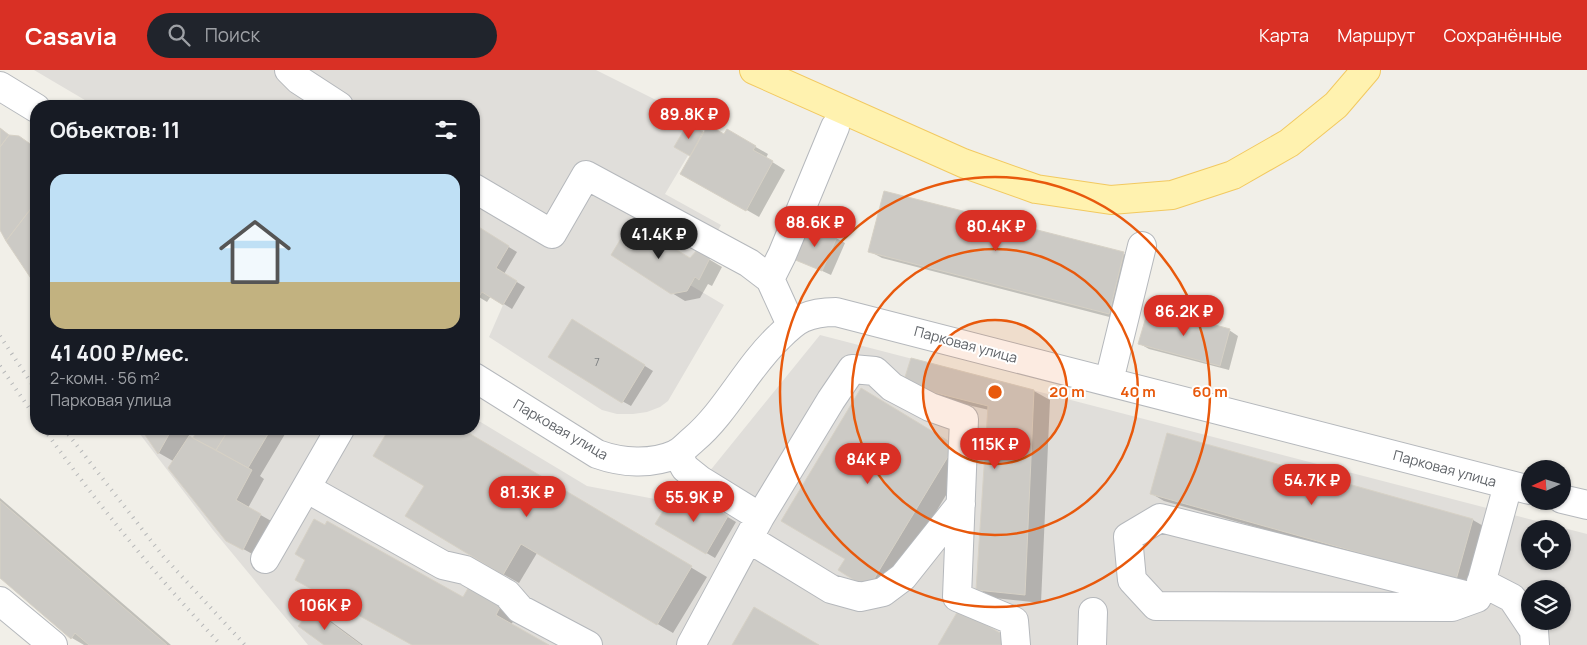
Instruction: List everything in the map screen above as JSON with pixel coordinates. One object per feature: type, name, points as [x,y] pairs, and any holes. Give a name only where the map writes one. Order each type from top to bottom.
[{"type":"main road","points":[[754,70],[963,163],[1036,189],[1111,200],[1172,194],[1233,175],[1289,143],[1336,105],[1366,70]]},
{"type":"street","points":[[289,70],[299,80],[330,100]]},
{"type":"street","points":[[0,86],[30,104]]},
{"type":"street","points":[[770,279],[782,255],[835,127]]},
{"type":"street","points":[[480,192],[552,234],[586,175],[749,263],[770,279],[791,325]]},
{"type":"street","points":[[1109,381],[1142,246]]},
{"type":"street","name":"Парковая улица","points":[[480,380],[597,454],[614,460],[631,462],[652,460],[677,454],[706,429],[767,350],[791,325],[802,318],[822,312],[836,312],[1519,488]]},
{"type":"street","points":[[691,645],[754,528],[831,400],[852,369],[875,371],[892,388],[930,407],[964,419],[957,597],[1014,621],[1016,645]]},
{"type":"street","points":[[265,558],[337,435]]},
{"type":"street","points":[[677,454],[685,468],[754,528],[831,589],[860,597],[883,592],[903,577],[962,504]]},
{"type":"street","points":[[306,488],[443,565],[465,570],[507,594],[520,609],[588,645]]},
{"type":"street","points":[[1519,488],[1479,590],[1452,607],[1156,606],[1132,580],[1128,538],[1160,518],[1479,590],[1512,598],[1534,631],[1535,645]]},
{"type":"street","points":[[1571,501],[1587,505]]},
{"type":"street","points":[[0,601],[53,645]]},
{"type":"street","points":[[1092,645],[1093,612]]},
{"type":"shaded area","points":[[34,70],[596,70],[688,116],[705,127],[665,194],[721,225],[705,254],[710,258],[699,280],[695,278],[690,285],[724,305],[668,401],[660,407],[647,412],[633,414],[617,414],[602,410],[489,337],[503,305],[482,292],[480,295],[480,100],[85,100]]},
{"type":"shaded area","points":[[820,335],[1533,520],[1521,520],[1521,570],[1571,570],[1571,530],[1587,534],[1587,645],[308,645],[213,530],[141,435],[480,435],[480,422],[587,486],[660,500],[678,513],[690,493]]},
{"type":"building","points":[[688,123],[703,132],[690,156],[674,147]]},
{"type":"building","points":[[708,125],[724,134],[727,129],[756,146],[753,150],[773,161],[746,211],[680,174]]},
{"type":"building","points":[[0,128],[9,135],[0,147]]},
{"type":"building","points":[[9,135],[19,136],[30,144],[30,210],[6,241],[0,230],[0,147]]},
{"type":"building","points":[[884,191],[1124,252],[1109,314],[868,252]]},
{"type":"building","points":[[30,210],[30,277],[6,241]]},
{"type":"building","points":[[631,222],[690,258],[697,250],[710,258],[699,280],[695,277],[687,291],[671,294],[611,255]]},
{"type":"building","points":[[807,224],[837,237],[822,271],[793,259]]},
{"type":"building","points":[[480,228],[509,246],[496,268],[517,281],[503,305],[482,292],[480,295]]},
{"type":"building","points":[[1149,307],[1230,329],[1220,366],[1138,344]]},
{"type":"building","points":[[572,319],[645,365],[622,403],[548,357]]},
{"type":"building","points":[[911,358],[1034,390],[1025,595],[976,590],[988,406],[916,388],[905,377]]},
{"type":"building","points":[[861,388],[955,445],[868,589],[838,570],[845,559],[781,521]]},
{"type":"building","points":[[1167,433],[1473,519],[1456,580],[1150,494]]},
{"type":"building","points":[[145,435],[169,435],[158,454]]},
{"type":"building","points":[[195,435],[225,435],[216,450],[193,438]]},
{"type":"building","points":[[225,435],[267,435],[248,468],[216,450]]},
{"type":"building","points":[[385,435],[472,435],[692,566],[657,625],[521,544],[503,575],[405,516],[424,486],[373,456]]},
{"type":"building","points":[[189,436],[252,470],[236,500],[261,514],[243,550],[226,541],[168,468]]},
{"type":"building","points":[[690,493],[728,516],[706,554],[655,524],[666,506],[678,513]]},
{"type":"building","points":[[0,501],[167,645],[89,645],[75,633],[71,639],[0,578]]},
{"type":"building","points":[[314,519],[325,525],[327,521],[463,597],[470,585],[502,603],[496,615],[549,645],[412,645],[295,580],[305,560],[295,554]]},
{"type":"building","points":[[754,607],[819,645],[732,645]]},
{"type":"building","points":[[312,609],[361,645],[324,645],[298,626]]},
{"type":"building","points":[[959,609],[1012,640],[1009,645],[938,645]]},
{"type":"railway","points":[[0,336],[30,381]]},
{"type":"railway","points":[[0,366],[30,409]]},
{"type":"railway","points":[[48,435],[129,540],[221,645]]},
{"type":"railway","points":[[69,435],[163,556],[245,645]]}]
